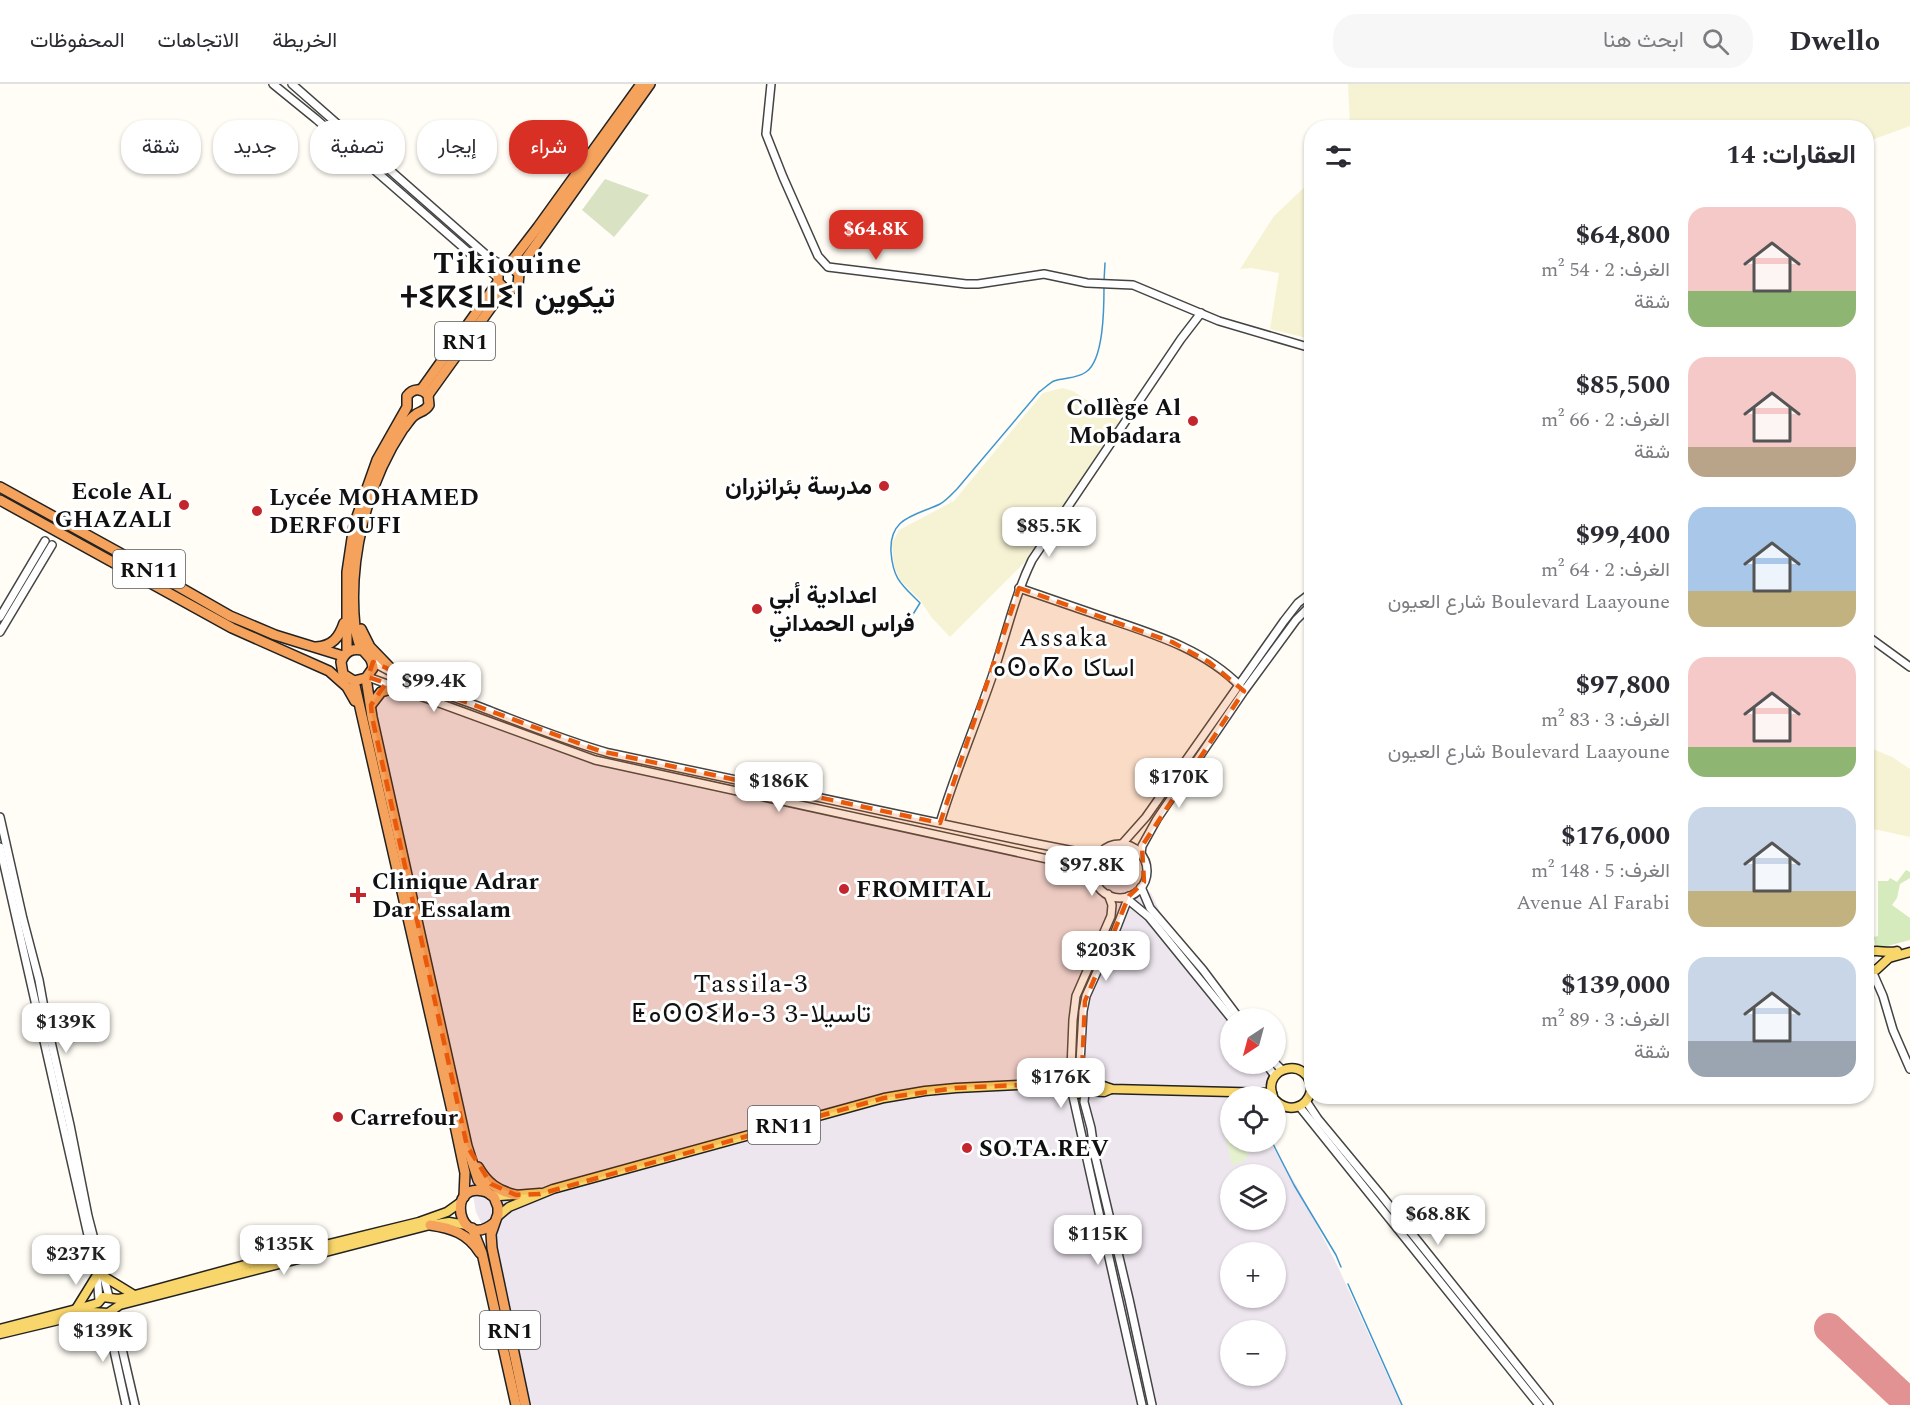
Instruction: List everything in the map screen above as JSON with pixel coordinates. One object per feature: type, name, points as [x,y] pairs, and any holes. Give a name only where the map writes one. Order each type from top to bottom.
[{"type":"highway","name":"RN1","points":[[424,392],[489,308],[500,282],[499,271],[531,236],[640,84]]},
{"type":"highway","name":"RN1","points":[[500,282],[512,289],[518,285],[520,277],[518,270],[650,84]]},
{"type":"highway","points":[[506,266],[518,270]]},
{"type":"highway","name":"RN1","points":[[516,1405],[485,1263],[479,1243],[460,1214],[465,1173],[364,718],[354,681],[343,674],[341,668],[345,654],[350,614],[358,555],[366,513],[394,444],[416,413],[427,409],[430,402],[424,392],[414,390],[409,393],[406,401],[407,407],[377,460],[358,511],[348,557],[350,614],[362,650],[373,662],[371,672],[367,677],[370,705],[467,1146],[478,1180],[498,1207],[491,1234],[492,1248],[525,1405]]},
{"type":"highway","points":[[407,407],[416,413]]},
{"type":"highway","name":"RN11","points":[[0,488],[230,616],[255,628],[311,647],[345,654]]},
{"type":"highway","name":"RN11","points":[[0,500],[240,632],[297,656],[341,668]]},
{"type":"highway","points":[[311,647],[320,647],[334,641],[350,614]]},
{"type":"highway","points":[[350,614],[366,642],[398,676]]},
{"type":"highway","points":[[345,654],[357,649],[362,650]]},
{"type":"highway","points":[[297,656],[329,671],[342,681],[364,718]]},
{"type":"highway","points":[[354,681],[367,677]]},
{"type":"highway","points":[[370,705],[381,692],[398,687]]},
{"type":"highway","points":[[467,1146],[481,1172],[491,1184],[502,1191],[516,1195]]},
{"type":"highway","points":[[463,1199],[477,1190],[489,1194]]},
{"type":"highway","points":[[469,1226],[484,1229],[495,1220]]},
{"type":"highway","points":[[430,1225],[445,1227],[465,1236],[477,1249],[485,1263]]},
{"type":"main road","points":[[1874,951],[1893,952],[1910,947]]},
{"type":"main road","points":[[1874,966],[1883,958],[1878,952]]},
{"type":"main road","points":[[1874,967],[1889,958],[1910,952]]},
{"type":"main road","points":[[1286,1069],[1298,1069],[1304,1074]]},
{"type":"main road","name":"RN11","points":[[495,1220],[508,1208],[540,1194],[884,1098],[925,1090],[1060,1083],[1075,1072],[1082,1072]]},
{"type":"main road","points":[[1082,1072],[1087,1075],[1089,1081],[1085,1091]]},
{"type":"main road","points":[[1068,1077],[1067,1086],[1071,1091]]},
{"type":"main road","name":"RN11","points":[[1089,1081],[1112,1089],[1220,1094]]},
{"type":"main road","name":"RN11","points":[[1032,1085],[1041,1089],[1071,1091],[1077,1094],[1085,1091],[1104,1092],[1112,1089]]},
{"type":"main road","name":"RN11","points":[[1286,1107],[1303,1104]]},
{"type":"main road","name":"RN11","points":[[489,1194],[540,1194]]},
{"type":"main road","points":[[0,1334],[92,1312],[100,1307],[103,1297],[118,1299],[419,1222],[447,1212],[463,1199]]},
{"type":"main road","points":[[0,1329],[76,1309],[100,1307],[108,1313],[120,1305],[430,1225],[449,1222],[469,1226]]},
{"type":"main road","points":[[76,1309],[100,1276],[134,1295]]},
{"type":"main road","points":[[110,1298],[114,1303],[113,1309]]},
{"type":"street","points":[[273,84],[324,126],[500,282]]},
{"type":"street","points":[[292,84],[491,259],[506,266]]},
{"type":"street","points":[[771,84],[766,134],[817,253],[828,267],[966,284],[1044,274],[1098,284],[1133,285],[1219,321],[1304,346]]},
{"type":"street","points":[[940,823],[994,670],[1019,588],[1032,560],[1181,339],[1202,313]]},
{"type":"street","points":[[0,617],[49,543],[0,632]]},
{"type":"street","points":[[1019,588],[1164,638],[1196,654],[1230,676],[1244,691]]},
{"type":"street","points":[[1122,844],[1146,817],[1238,684],[1284,621],[1304,598]]},
{"type":"street","points":[[1141,854],[1142,846],[1153,826],[1244,691],[1304,612]]},
{"type":"street","points":[[1874,641],[1910,667]]},
{"type":"street","points":[[373,662],[398,676],[600,751],[1084,853],[1101,853]]},
{"type":"street","points":[[367,677],[595,760],[1064,862],[1081,866],[1094,873]]},
{"type":"street","points":[[0,817],[39,980],[46,1024],[70,1125],[100,1276],[100,1307],[107,1319],[126,1405]]},
{"type":"street","points":[[1068,1077],[1071,1069],[1075,1002],[1111,916],[1112,905],[1108,894],[1098,885],[1094,873],[1094,862],[1110,846],[1122,844],[1133,847],[1141,854],[1147,871],[1146,877],[1141,887],[1127,897],[1085,1001],[1080,1063],[1082,1072]]},
{"type":"street","points":[[0,847],[86,1232],[100,1276],[110,1298]]},
{"type":"street","points":[[1141,887],[1150,908],[1203,970],[1232,1008]]},
{"type":"street","points":[[1108,894],[1127,897],[1149,917],[1223,1008]]},
{"type":"street","points":[[1874,974],[1893,1030],[1910,1069]]},
{"type":"street","points":[[1071,1091],[1142,1405]]},
{"type":"street","points":[[1085,1091],[1084,1102],[1092,1128],[1095,1156],[1130,1299],[1152,1405]]},
{"type":"street","points":[[1303,1104],[1539,1405]]},
{"type":"street","points":[[1303,1104],[1381,1195],[1549,1405]]},
{"type":"street","points":[[113,1309],[135,1405]]},
{"type":"highlighted area","points":[[1019,588],[1172,642],[1209,662],[1244,691],[1142,846],[1144,882],[1129,896],[1085,1001],[1082,1072],[1073,1068],[1060,1083],[956,1088],[884,1098],[540,1194],[516,1195],[491,1184],[467,1146],[372,717],[371,705],[386,683],[368,677],[373,662],[441,693],[600,751],[940,823]]},
{"type":"shaded area","points":[[1348,84],[1910,84],[1910,126],[1874,139],[1874,120],[1350,120]]},
{"type":"shaded area","points":[[1304,188],[1304,337],[1270,329],[1279,273],[1251,268],[1240,269],[1274,216]]},
{"type":"shaded area","points":[[1062,388],[1073,391],[1121,422],[1040,547],[950,637],[932,618],[920,600],[900,580],[894,566],[892,543],[899,530],[954,501],[1043,393]]},
{"type":"shaded area","points":[[400,688],[598,761],[1119,872],[1151,893],[1160,912],[1237,1008],[1220,1008],[1220,1074],[1270,1074],[1268,1086],[1220,1086],[1220,1152],[1276,1152],[1284,1164],[1220,1164],[1220,1230],[1286,1230],[1286,1168],[1338,1267],[1401,1405],[527,1405],[484,1229],[476,1212],[423,924],[376,713],[377,702],[385,695]]},
{"type":"shaded area","points":[[1874,749],[1892,757],[1910,769],[1910,837],[1874,829]]},
{"type":"green space","points":[[605,179],[649,195],[614,237],[582,210]]},
{"type":"green space","points":[[1906,870],[1910,872],[1910,878],[1900,884],[1897,898],[1892,905],[1910,918],[1910,940],[1876,949],[1874,937],[1878,936],[1878,881],[1888,881],[1890,878],[1897,882]]},
{"type":"green space","points":[[1229,1152],[1250,1152],[1243,1162],[1232,1164]]},
{"type":"waterway","points":[[1104,281],[1105,263]]},
{"type":"waterway","points":[[907,624],[920,603],[903,586],[896,575],[891,552],[894,531],[905,519],[940,504],[949,497],[1039,392],[1054,381],[1082,374],[1092,366],[1102,332],[1104,286]]},
{"type":"waterway","points":[[1277,1152],[1341,1267]]},
{"type":"waterway","points":[[1348,1284],[1402,1405]]},
{"type":"runway","points":[[1829,1328],[1910,1404]]},
{"type":"place","name":"Collège Al Mobadara","points":[[1193,421]]},
{"type":"place","name":"مدرسة بئرانزران","points":[[884,486]]},
{"type":"place","name":"Ecole AL GHAZALI","points":[[184,505]]},
{"type":"place","name":"Lycée MOHAMED DERFOUFI","points":[[257,511]]},
{"type":"place","name":"اعدادية أبي فراس الحمداني","points":[[757,609]]},
{"type":"place","name":"FROMITAL","points":[[844,889]]},
{"type":"place","name":"Clinique Adrar Dar Essalam","points":[[358,895]]},
{"type":"place","name":"Carrefour","points":[[338,1117]]},
{"type":"place","name":"SO.TA.REV","points":[[967,1148]]},
{"type":"district","name":"Tikiouine ⵜⵉⴽⵉⵡⵉⵏ تيكوين","points":[[508,280]]},
{"type":"district","name":"Assaka ⴰⵙⴰⴽⴰ اساكا","points":[[1064,652]]},
{"type":"district","name":"Tassila-3 ⵟⴰⵙⵙⵉⵍⴰ-3 3-تاسيلا","points":[[751,998]]}]
